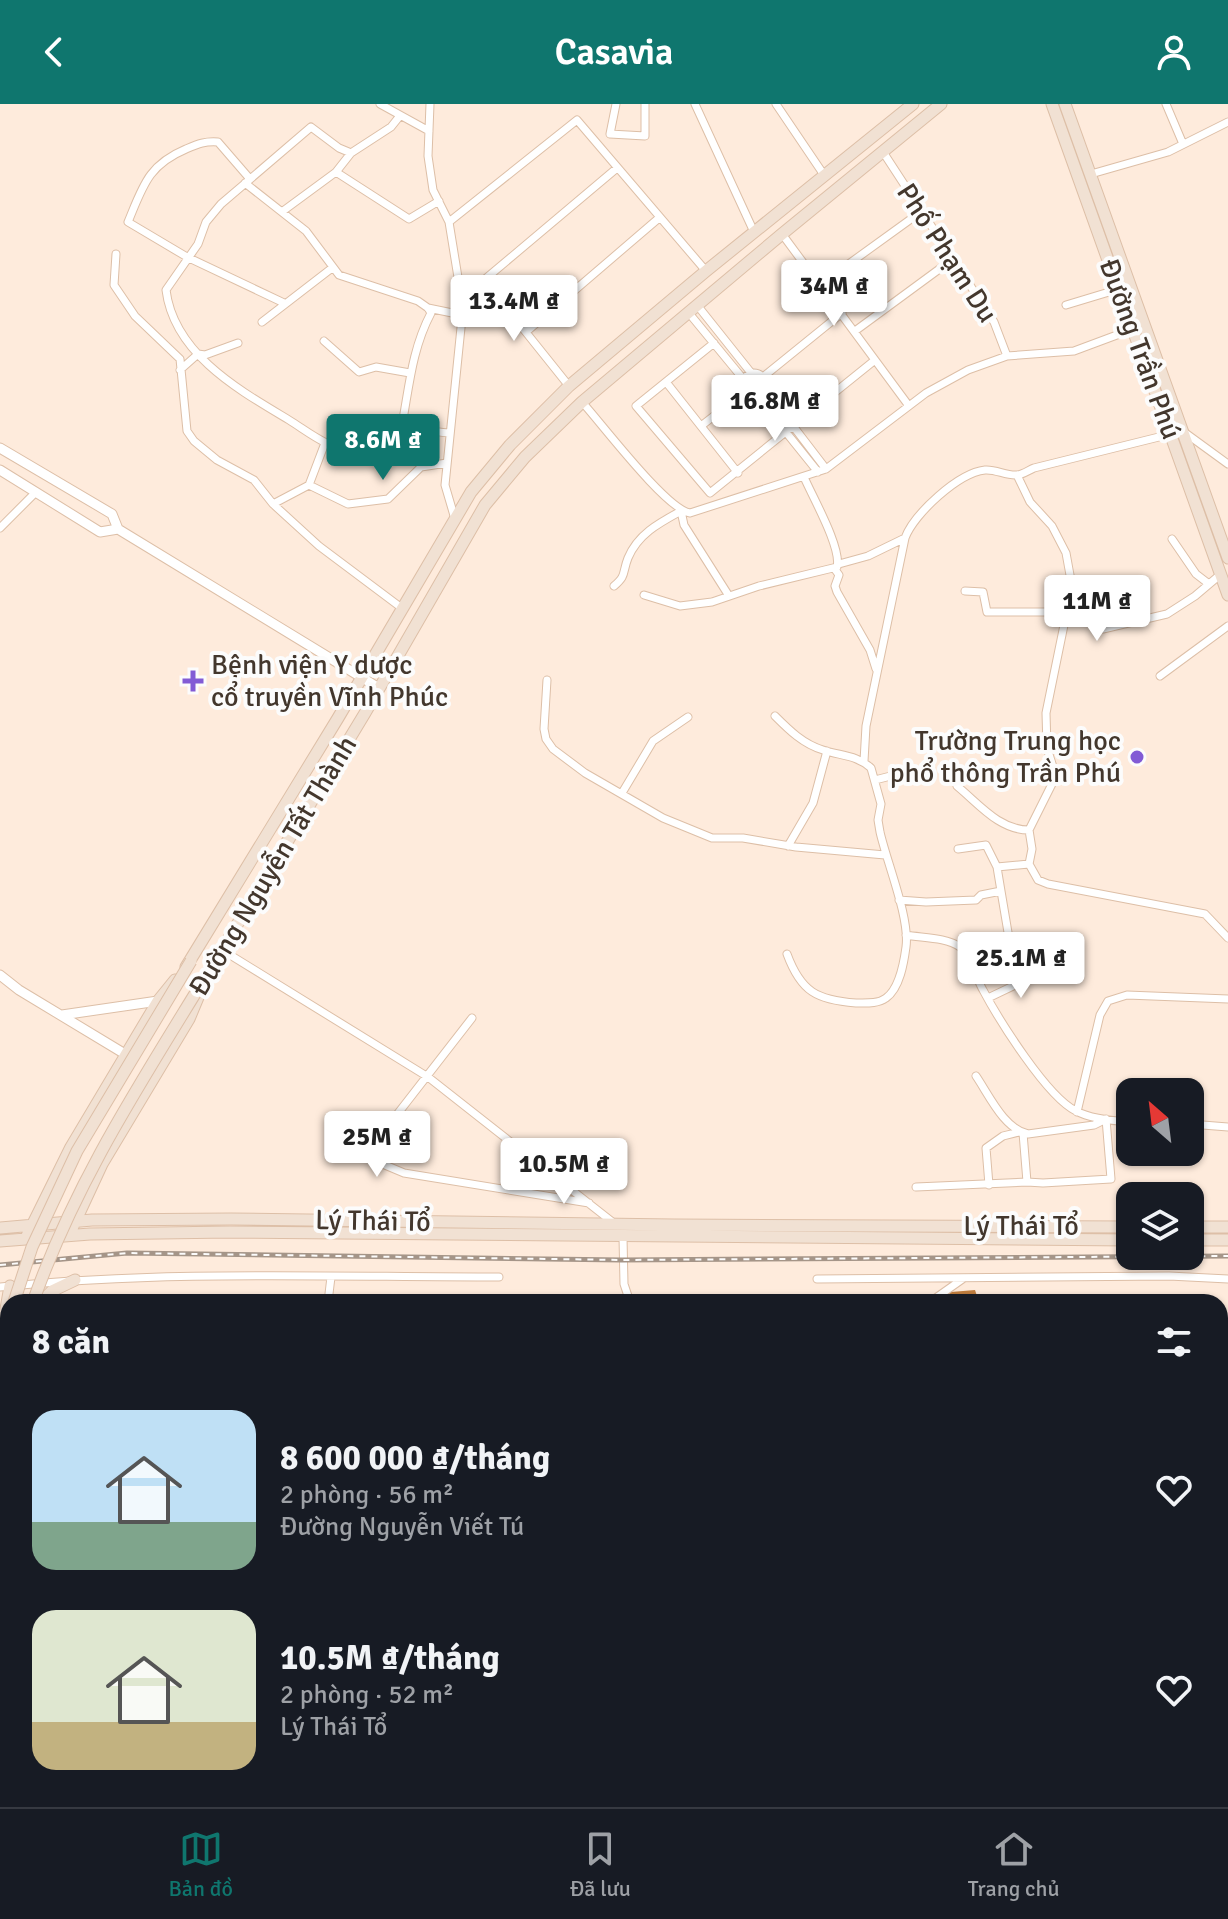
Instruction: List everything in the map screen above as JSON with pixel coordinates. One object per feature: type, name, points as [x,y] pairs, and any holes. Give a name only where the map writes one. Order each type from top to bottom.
[{"type":"main road","name":"Đường Nguyễn Tất Thành","points":[[11,1294],[77,1151],[471,492],[510,445],[569,386],[913,104]]},
{"type":"main road","name":"Đường Nguyễn Tất Thành","points":[[36,1294],[50,1253],[94,1160],[327,776],[485,505],[525,457],[582,402],[941,104]]},
{"type":"main road","name":"Đường Trần Phú","points":[[1052,104],[1133,329],[1228,558]]},
{"type":"main road","name":"Đường Trần Phú","points":[[1065,104],[1177,432],[1228,595]]},
{"type":"main road","points":[[680,293],[692,308]]},
{"type":"main road","points":[[455,519],[467,534]]},
{"type":"main road","points":[[309,765],[327,776]]},
{"type":"main road","points":[[26,1238],[49,1190],[125,1054],[158,1001],[191,961]]},
{"type":"main road","points":[[69,1235],[89,1190],[189,1019],[209,971]]},
{"type":"main road","points":[[49,1190],[59,1206],[69,1209],[81,1206]]},
{"type":"main road","points":[[89,1190],[90,1208],[99,1220]]},
{"type":"main road","points":[[6,1227],[28,1218],[42,1205]]},
{"type":"main road","name":"Lý Thái Tổ","points":[[6,1227],[99,1220],[615,1224],[674,1231],[1116,1240]]},
{"type":"main road","points":[[495,1223],[495,1236]]},
{"type":"main road","name":"Lý Thái Tổ","points":[[0,1241],[69,1235],[230,1232],[623,1237],[674,1231],[1116,1227]]},
{"type":"main road","points":[[1204,1227],[1228,1227]]},
{"type":"main road","points":[[1204,1240],[1228,1240]]},
{"type":"main road","points":[[49,1294],[75,1280]]},
{"type":"main road","points":[[45,1294],[50,1282]]},
{"type":"street","points":[[380,104],[429,131]]},
{"type":"street","points":[[430,104],[428,156],[433,190],[449,222],[462,315],[445,485],[455,519]]},
{"type":"street","points":[[616,104],[610,134],[645,136],[645,104]]},
{"type":"street","points":[[695,104],[754,232]]},
{"type":"street","points":[[776,104],[824,175]]},
{"type":"street","points":[[1166,104],[1183,144]]},
{"type":"street","points":[[283,211],[336,172],[351,153],[391,127],[399,117]]},
{"type":"street","points":[[449,222],[577,120],[706,271]]},
{"type":"street","points":[[1091,174],[1168,152],[1228,122]]},
{"type":"street","points":[[351,153],[311,127],[221,204],[206,222],[198,244],[166,290],[177,324],[198,354],[225,381],[325,443],[359,450],[401,430],[450,433]]},
{"type":"street","points":[[284,303],[187,257],[128,222],[150,171],[170,156],[206,141],[218,142],[247,181],[270,205],[283,211],[306,231],[339,275],[418,301],[428,308],[462,315]]},
{"type":"street","name":"Phố Phạm Du","points":[[883,152],[994,322],[1007,356]]},
{"type":"street","points":[[460,284],[484,280],[617,168]]},
{"type":"street","points":[[336,172],[409,219],[439,201]]},
{"type":"street","points":[[821,284],[922,211]]},
{"type":"street","points":[[526,332],[659,218]]},
{"type":"street","points":[[782,234],[909,406]]},
{"type":"street","points":[[116,254],[114,285],[135,316],[180,359],[187,431],[194,441],[217,460],[254,480],[273,504],[319,546],[403,609]]},
{"type":"street","points":[[855,331],[953,259]]},
{"type":"street","points":[[262,322],[332,268]]},
{"type":"street","points":[[484,280],[569,386]]},
{"type":"street","points":[[1066,305],[1119,289]]},
{"type":"street","points":[[401,430],[418,339],[431,313],[428,308]]},
{"type":"street","points":[[692,308],[714,343],[744,380],[746,391],[756,395],[822,470]]},
{"type":"street","points":[[692,308],[752,374],[763,377]]},
{"type":"street","points":[[763,377],[842,313]]},
{"type":"street","points":[[582,402],[652,483],[681,511],[690,513],[822,470],[944,381],[1007,356],[1074,351],[1133,329]]},
{"type":"street","points":[[324,341],[359,372],[376,367],[410,373]]},
{"type":"street","points":[[198,354],[205,355],[238,343]]},
{"type":"street","points":[[714,343],[636,406],[710,493],[875,360]]},
{"type":"street","points":[[180,371],[198,354]]},
{"type":"street","points":[[744,380],[752,374]]},
{"type":"street","points":[[763,377],[764,388],[822,470]]},
{"type":"street","points":[[666,382],[738,473]]},
{"type":"street","points":[[756,395],[764,388]]},
{"type":"street","points":[[701,426],[746,391]]},
{"type":"street","points":[[864,761],[866,726],[905,538],[910,524],[921,512],[971,473],[988,469],[1017,475],[1177,432],[1228,464]]},
{"type":"street","points":[[273,504],[309,485],[325,443]]},
{"type":"street","points":[[0,448],[112,514],[118,529],[379,688]]},
{"type":"street","points":[[309,485],[348,504],[388,499],[421,467],[447,463]]},
{"type":"street","points":[[0,470],[100,532],[118,529]]},
{"type":"street","points":[[1017,475],[1030,502],[1052,526],[1066,553],[1072,586],[1046,713],[1047,748],[1054,780],[1029,830],[1032,849],[1029,864],[1038,880],[1048,884],[1205,914],[1228,938]]},
{"type":"street","points":[[804,477],[832,541],[839,575],[835,586],[837,592],[870,650],[877,671]]},
{"type":"street","points":[[0,528],[36,492]]},
{"type":"street","points":[[614,586],[624,578],[629,555],[640,539],[655,525],[681,511]]},
{"type":"street","points":[[681,511],[684,525],[729,596]]},
{"type":"street","points":[[644,595],[680,606],[712,602],[868,556],[905,538]]},
{"type":"street","points":[[1172,539],[1196,574],[1209,584]]},
{"type":"street","points":[[965,591],[983,592],[987,612],[1066,612],[1103,629],[1167,614],[1221,574]]},
{"type":"street","points":[[1160,676],[1228,626]]},
{"type":"street","points":[[547,680],[543,717],[546,739],[560,756],[663,818],[712,838],[743,838],[788,846],[885,855]]},
{"type":"street","points":[[775,716],[794,735],[827,751],[864,761],[871,768],[881,804],[878,820],[885,855],[906,935],[896,985],[889,996],[870,1004],[820,997],[795,975],[787,954]]},
{"type":"street","points":[[622,793],[653,741],[688,717]]},
{"type":"street","points":[[788,846],[813,803],[827,751]]},
{"type":"street","points":[[875,780],[914,770]]},
{"type":"street","points":[[957,786],[1001,822],[1017,830],[1029,830]]},
{"type":"street","points":[[958,849],[986,845],[997,867],[1012,956],[974,972]]},
{"type":"street","points":[[997,867],[1029,864]]},
{"type":"street","points":[[899,900],[976,900],[981,895],[1001,891]]},
{"type":"street","points":[[906,935],[948,941],[961,948],[988,998],[1049,1091],[1077,1112],[1116,1120]]},
{"type":"street","points":[[222,950],[428,1077],[615,1224]]},
{"type":"street","points":[[0,975],[125,1054]]},
{"type":"street","points":[[988,998],[1034,976],[1051,979]]},
{"type":"street","points":[[1077,1112],[1100,1015],[1108,1001],[1127,995],[1228,999]]},
{"type":"street","points":[[59,1015],[158,1001]]},
{"type":"street","points":[[472,1018],[371,1148],[373,1160],[404,1173],[591,1204]]},
{"type":"street","points":[[976,1076],[1004,1118],[1021,1133],[1027,1182]]},
{"type":"street","points":[[989,1185],[986,1148],[1003,1136],[1094,1125],[1106,1119]]},
{"type":"street","points":[[916,1187],[1111,1179],[1106,1119]]},
{"type":"street","points":[[1204,1125],[1228,1127]]},
{"type":"street","points":[[623,1237],[624,1284],[627,1294]]},
{"type":"street","points":[[5,1286],[196,1276],[499,1277]]},
{"type":"street","points":[[817,1279],[1169,1276],[1228,1279]]},
{"type":"street","points":[[329,1294],[331,1277]]},
{"type":"street","points":[[941,1294],[964,1278]]},
{"type":"water","points":[[975,1290],[976,1294],[948,1294]]},
{"type":"railway","points":[[0,1265],[127,1253],[622,1260],[1228,1256]]},
{"type":"place","name":"Bệnh viện Y dược cổ truyền Vĩnh Phúc","points":[[193,681]]},
{"type":"place","name":"Trường Trung học phổ thông Trần Phú","points":[[1137,757]]}]
